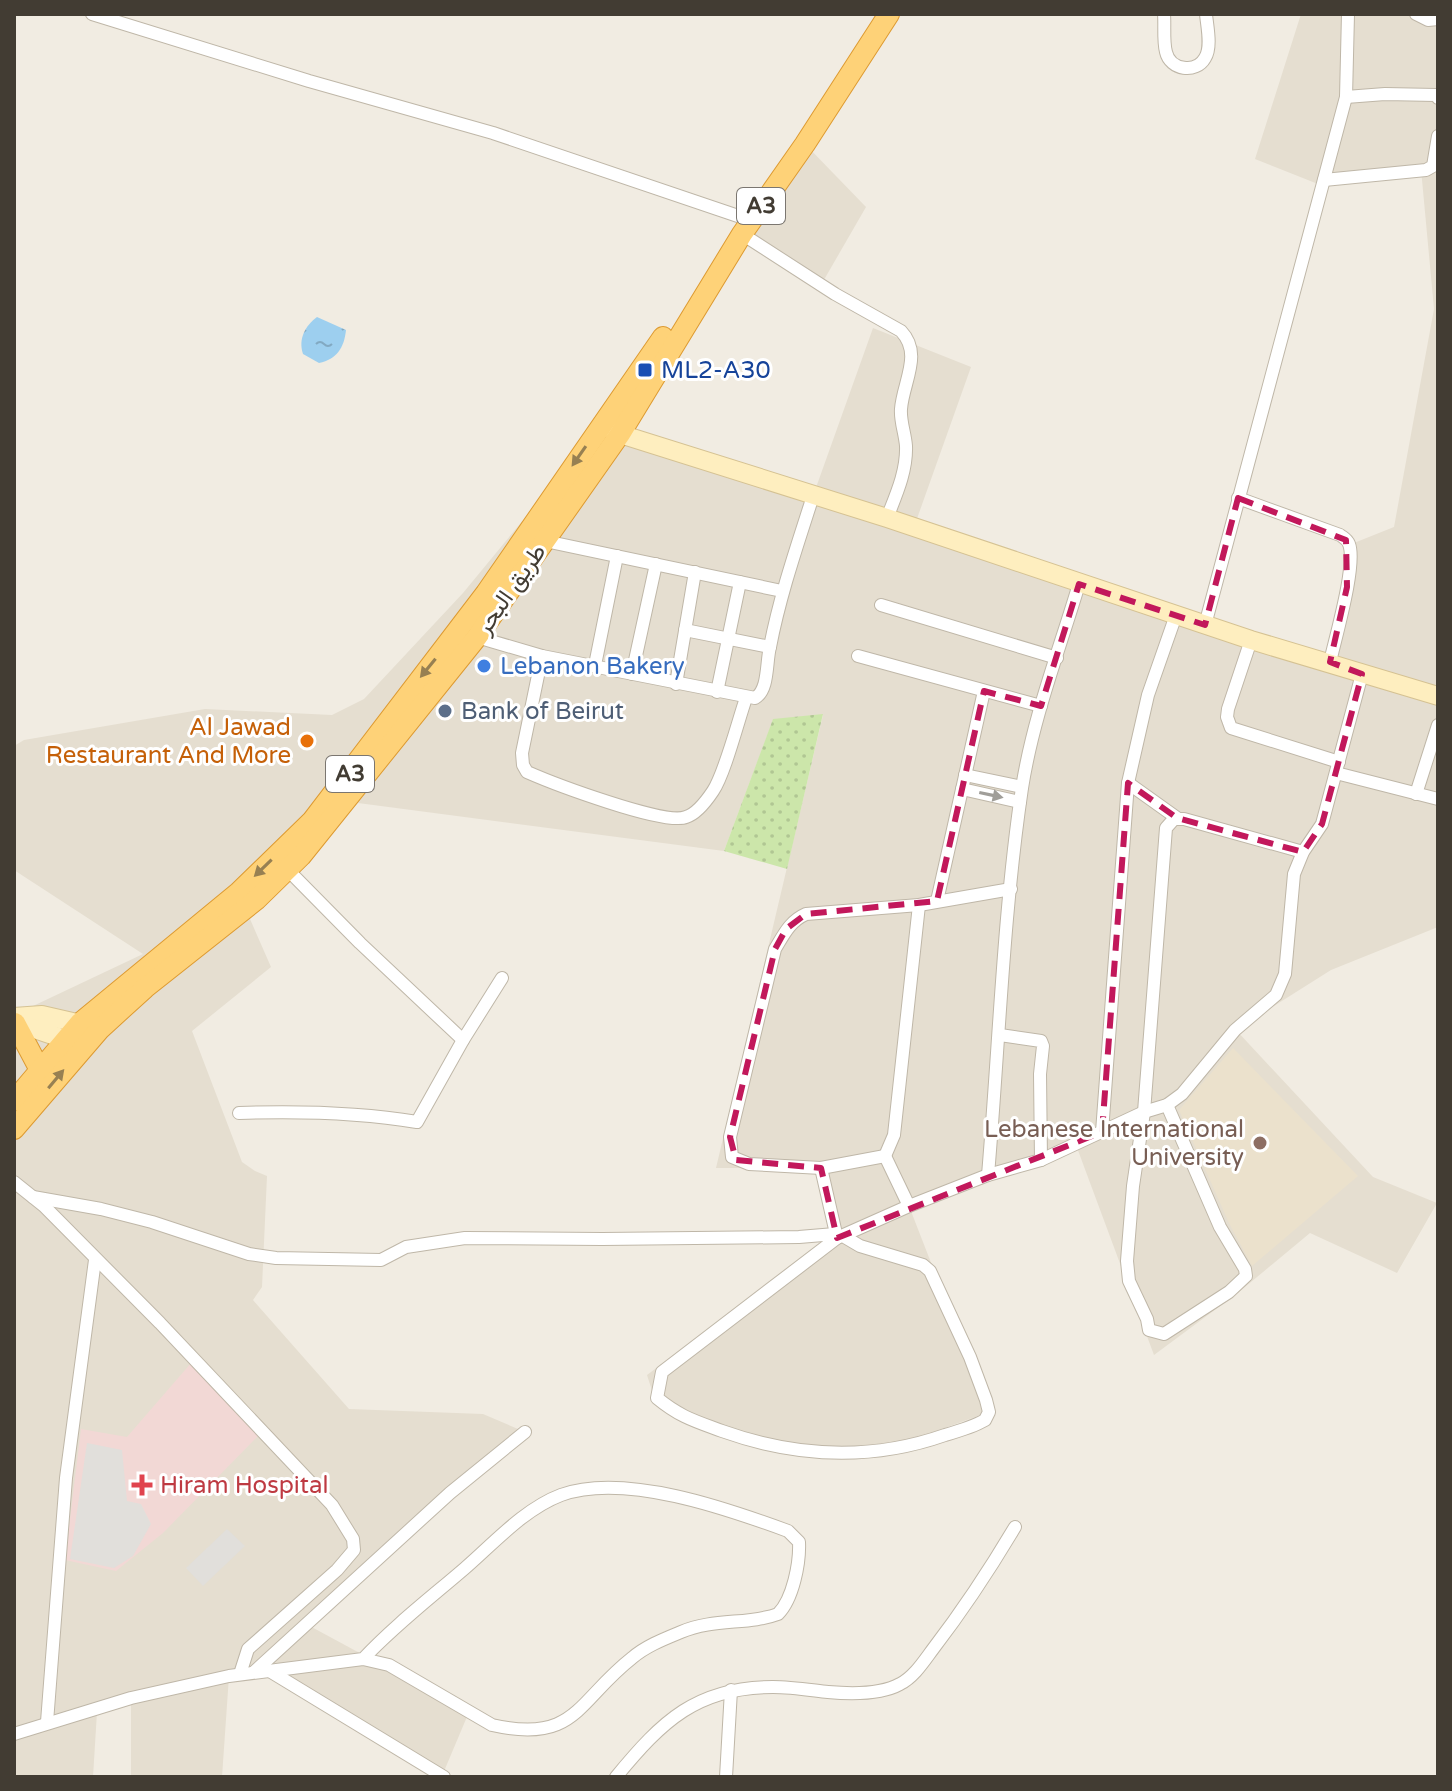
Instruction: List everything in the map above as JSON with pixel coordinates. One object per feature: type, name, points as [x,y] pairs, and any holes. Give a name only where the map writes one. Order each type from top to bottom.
[{"type":"highway","name":"طريق البحر","points":[[14,1101],[40,1070],[74,1043],[100,1029],[145,988],[256,900],[345,805],[477,637],[620,434],[742,226],[874,14]]},
{"type":"highway","name":"طريق البحر","points":[[14,1129],[74,1043],[80,1023],[239,892],[312,821],[469,615],[742,226],[805,144],[889,14]]},
{"type":"highway","points":[[14,1020],[40,1070]]},
{"type":"main road","points":[[603,423],[620,434],[887,518],[1251,640],[1438,696]]},
{"type":"main road","points":[[14,1020],[42,1015],[100,1029]]},
{"type":"main road","points":[[14,1020],[74,1043]]},
{"type":"street","points":[[92,14],[309,81],[493,133],[742,226],[835,294],[901,331],[907,338],[912,352],[911,363],[900,412],[906,457],[887,518]]},
{"type":"street","points":[[1164,14],[1166,53],[1176,65],[1184,68],[1192,68],[1205,58],[1208,50],[1206,14]]},
{"type":"street","points":[[1205,625],[1346,97],[1348,14]]},
{"type":"street","points":[[1416,14],[1428,20],[1438,19]]},
{"type":"street","points":[[1346,97],[1420,93],[1438,98]]},
{"type":"street","points":[[1324,180],[1426,170],[1433,166],[1436,159],[1438,136]]},
{"type":"street","points":[[477,637],[542,656],[755,698],[761,695],[782,591],[813,496]]},
{"type":"street","points":[[1238,498],[1340,535],[1349,545],[1351,555],[1347,587],[1330,662]]},
{"type":"street","points":[[545,541],[782,591]]},
{"type":"street","points":[[595,665],[617,556]]},
{"type":"street","points":[[632,674],[656,564]]},
{"type":"street","points":[[676,684],[695,572]]},
{"type":"street","points":[[717,692],[740,582]]},
{"type":"street","points":[[988,1175],[1022,787],[1041,706],[1079,584]]},
{"type":"street","points":[[881,605],[1057,658]]},
{"type":"street","points":[[1102,1132],[1128,783],[1148,695],[1176,615]]},
{"type":"street","points":[[685,630],[770,647]]},
{"type":"street","points":[[1251,640],[1228,709],[1231,728],[1416,794],[1438,799]]},
{"type":"street","points":[[542,656],[522,753],[527,772],[620,805],[666,817],[684,819],[715,789],[746,698]]},
{"type":"street","points":[[858,656],[1041,706]]},
{"type":"street","points":[[33,1197],[101,1209],[249,1254],[276,1258],[381,1260],[406,1247],[465,1238],[838,1236],[897,1260],[923,1265],[930,1271],[970,1357],[986,1400],[989,1412],[985,1420],[918,1445],[814,1454],[743,1439],[680,1416],[657,1398],[662,1372],[838,1236],[988,1175],[1041,1160],[1144,1112],[1167,1105],[1182,1094],[1235,1030],[1266,1006],[1280,987],[1285,974],[1294,874],[1303,852],[1322,824],[1362,674]]},
{"type":"street","points":[[1438,686],[1438,696]]},
{"type":"street","points":[[937,901],[984,691]]},
{"type":"street","points":[[1416,794],[1438,725]]},
{"type":"street","points":[[965,775],[1022,787]]},
{"type":"street","points":[[1128,783],[1177,818],[1209,824],[1303,852]]},
{"type":"street","points":[[962,789],[1020,802]]},
{"type":"street","points":[[1167,1105],[1220,1227],[1246,1276],[1229,1292],[1164,1334],[1149,1330],[1127,1271],[1133,1186],[1144,1112],[1166,828],[1170,821],[1177,818]]},
{"type":"street","points":[[287,869],[463,1040]]},
{"type":"street","points":[[885,1156],[821,1168],[749,1164],[736,1160],[730,1148],[756,1020],[775,949],[795,918],[806,914],[919,905],[1011,889]]},
{"type":"street","points":[[909,1206],[885,1156],[894,1135],[919,905]]},
{"type":"street","points":[[239,1113],[306,1110],[368,1114],[417,1122],[502,978]]},
{"type":"street","points":[[1000,1035],[1041,1041],[1043,1046],[1040,1074],[1041,1160]]},
{"type":"street","points":[[821,1168],[838,1236]]},
{"type":"street","points":[[14,1182],[33,1197],[160,1323],[332,1505],[353,1539],[354,1550],[337,1570],[248,1649],[240,1674]]},
{"type":"street","points":[[47,1722],[66,1478],[95,1260]]},
{"type":"street","points":[[261,1671],[450,1493],[525,1432]]},
{"type":"street","points":[[14,1734],[131,1698],[240,1674],[363,1659],[389,1665],[492,1725],[509,1729],[553,1726],[574,1716],[632,1657],[651,1646],[685,1630],[718,1621],[778,1614],[784,1608],[797,1567],[799,1542],[788,1531],[695,1500],[599,1488],[569,1493],[544,1504],[511,1528],[404,1619],[363,1659]]},
{"type":"street","points":[[616,1777],[664,1724],[703,1700],[731,1690],[776,1687],[857,1693],[904,1682],[981,1583],[1015,1527]]},
{"type":"street","points":[[261,1671],[444,1777]]},
{"type":"street","points":[[726,1777],[731,1690]]},
{"type":"highlighted area","points":[[1238,498],[1346,540],[1347,587],[1330,662],[1362,674],[1322,824],[1303,852],[1177,818],[1128,783],[1102,1132],[837,1238],[821,1168],[736,1160],[730,1137],[775,949],[786,929],[806,914],[937,901],[984,691],[1041,706],[1079,584],[1205,625]]},
{"type":"shaded area","points":[[1301,14],[1438,14],[1438,927],[1331,970],[1236,1030],[1373,1177],[1437,1203],[1397,1273],[1310,1233],[1239,1292],[1154,1355],[1076,1145],[909,1206],[989,1412],[911,1440],[895,1449],[790,1452],[655,1400],[647,1375],[835,1234],[821,1168],[716,1168],[823,715],[773,720],[724,851],[358,803],[250,919],[271,967],[192,1031],[242,1162],[267,1176],[262,1287],[253,1300],[349,1409],[483,1414],[525,1432],[306,1624],[469,1712],[442,1776],[267,1670],[229,1676],[222,1777],[131,1777],[131,1704],[97,1712],[93,1777],[14,1777],[14,1015],[143,954],[14,870],[14,746],[24,740],[205,709],[332,715],[364,699],[463,593],[603,423],[813,496],[873,328],[971,367],[914,527],[1329,662],[1349,545],[1394,527],[1434,309],[1421,169],[1323,186],[1255,159]]},
{"type":"shaded area","points":[[805,144],[866,207],[821,285],[750,236]]},
{"type":"shaded area","name":"Lebanese International University","points":[[1233,1048],[1358,1176],[1252,1266],[1229,1223],[1179,1110]]},
{"type":"shaded area","name":"Hiram Hospital","points":[[192,1362],[260,1434],[163,1533],[116,1571],[65,1560],[81,1429],[127,1437]]},
{"type":"shaded area","points":[[87,1443],[122,1450],[127,1501],[141,1504],[151,1524],[133,1556],[114,1568],[70,1559]]},
{"type":"shaded area","points":[[227,1529],[245,1546],[203,1586],[186,1568]]},
{"type":"green space","points":[[823,714],[787,869],[724,851],[773,719]]},
{"type":"water","points":[[317,317],[346,330],[338,352],[331,359],[319,363],[303,354],[301,343],[309,324]]},
{"type":"place","name":"ML2-A30","points":[[645,370]]},
{"type":"place","name":"Lebanon Bakery","points":[[484,666]]},
{"type":"place","name":"Bank of Beirut","points":[[445,711]]},
{"type":"place","name":"Al Jawad Restaurant And More","points":[[307,741]]},
{"type":"place","name":"Lebanese International University","points":[[1260,1143]]},
{"type":"place","name":"Hiram Hospital","points":[[142,1485]]}]
